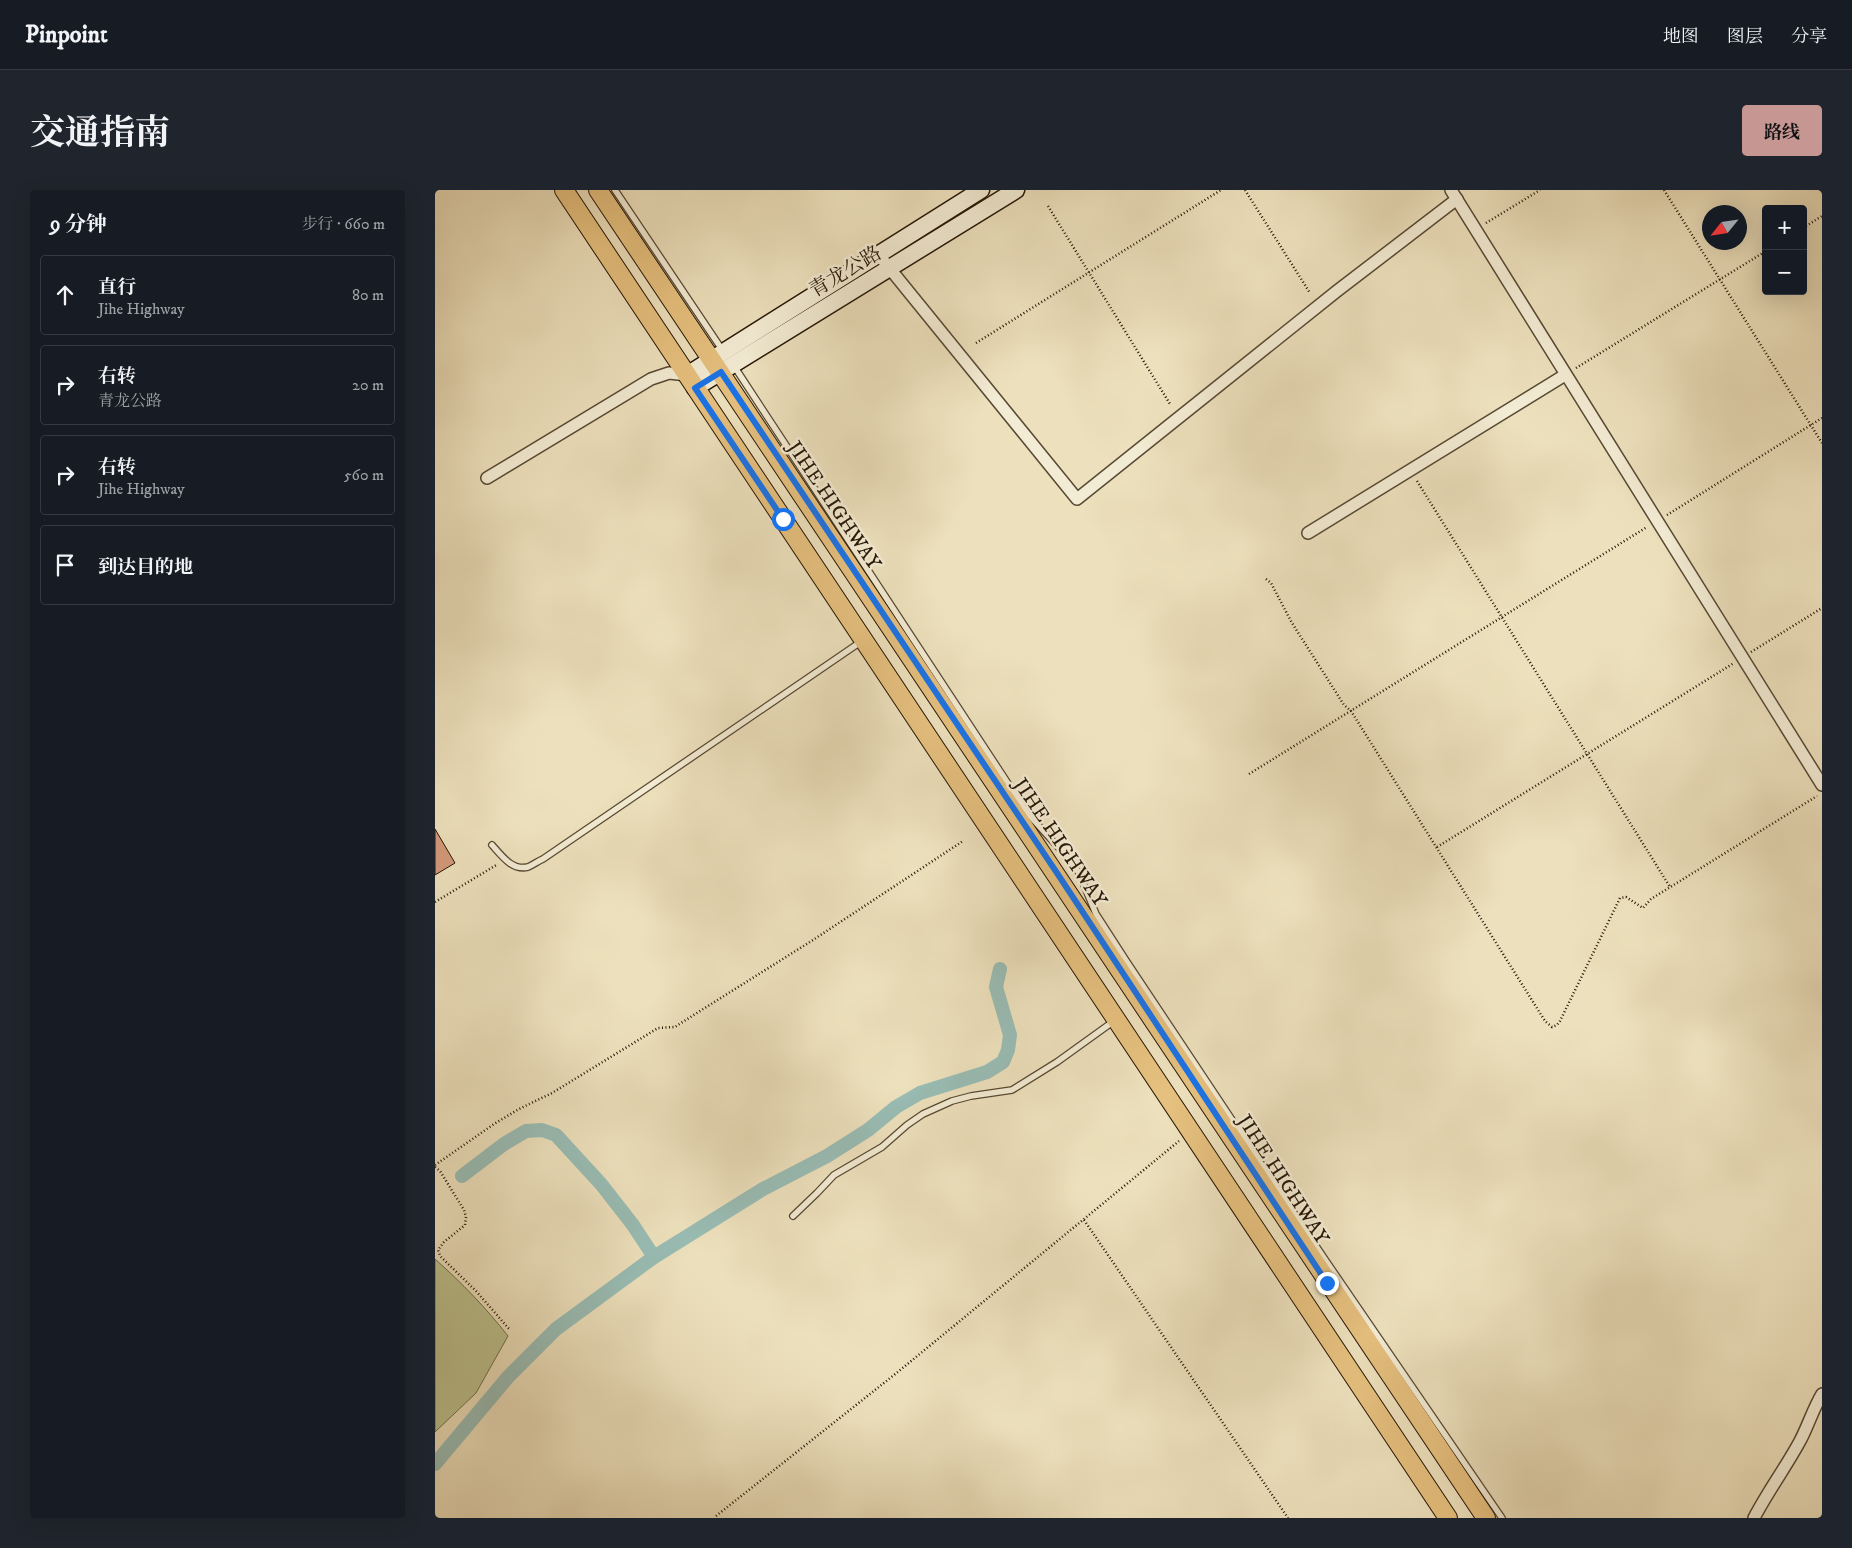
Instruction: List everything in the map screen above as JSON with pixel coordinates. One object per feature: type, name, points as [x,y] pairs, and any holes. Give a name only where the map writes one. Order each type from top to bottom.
[{"type":"main road","points":[[563,190],[1448,1518]]},
{"type":"main road","name":"JIHE HIGHWAY","points":[[598,190],[676,306],[722,362],[1486,1518]]},
{"type":"street","name":"青龙公路","points":[[722,362],[878,254],[981,190]]},
{"type":"street","name":"青龙公路","points":[[691,381],[889,269],[1016,190]]},
{"type":"street","points":[[878,254],[1077,499],[1337,291],[1454,194],[1822,786]]},
{"type":"street","points":[[487,478],[651,379],[669,373],[691,381]]},
{"type":"street","points":[[1308,533],[1565,375]]},
{"type":"street","points":[[1754,1518],[1801,1439],[1819,1399]]},
{"type":"lane","points":[[615,190],[722,362],[1028,814],[1070,860],[1079,873],[1096,914],[1125,959],[1319,1250],[1502,1518]]},
{"type":"lane","points":[[492,845],[505,860],[513,865],[527,867],[543,859],[863,640]]},
{"type":"lane","points":[[793,1216],[834,1175],[882,1147],[923,1114],[971,1096],[1013,1090],[1057,1062],[1116,1020]]},
{"type":"path","points":[[976,343],[1221,190]]},
{"type":"path","points":[[1245,190],[1310,293]]},
{"type":"path","points":[[1476,230],[1540,190]]},
{"type":"path","points":[[1664,190],[1822,443]]},
{"type":"path","points":[[1048,206],[1170,404]]},
{"type":"path","points":[[1807,225],[1822,216]]},
{"type":"path","points":[[1565,375],[1762,254]]},
{"type":"path","points":[[1249,774],[1822,418]]},
{"type":"path","points":[[1410,470],[1670,887]]},
{"type":"path","points":[[1266,579],[1271,583],[1344,705],[1351,711],[1545,1021],[1552,1027],[1560,1022],[1620,898],[1626,897],[1643,908],[1651,898],[1822,793]]},
{"type":"path","points":[[1437,847],[1822,608]]},
{"type":"path","points":[[510,1330],[476,1291],[440,1256],[438,1250],[444,1242],[465,1225],[466,1217],[455,1194],[435,1166],[503,1119],[552,1093],[658,1028],[675,1026],[681,1023],[963,841]]},
{"type":"path","points":[[435,902],[505,860]]},
{"type":"path","points":[[716,1516],[899,1371],[1174,1144],[1191,1133]]},
{"type":"path","points":[[1084,1220],[1288,1518]]},
{"type":"green space","points":[[435,1259],[455,1277],[508,1336],[476,1393],[435,1432]]},
{"type":"building","points":[[435,829],[455,863],[435,875]]},
{"type":"waterway","points":[[435,1464],[508,1377],[556,1329],[654,1257],[763,1189],[827,1156],[868,1130],[896,1107],[920,1093],[987,1072],[1003,1062],[1008,1050],[1010,1035],[996,987],[1000,969]]},
{"type":"waterway","points":[[462,1176],[504,1144],[526,1131],[542,1130],[556,1135],[601,1184],[633,1225],[654,1257]]},
{"type":"route","points":[[783,519],[695,388],[721,372],[1057,873],[1327,1283]]}]
